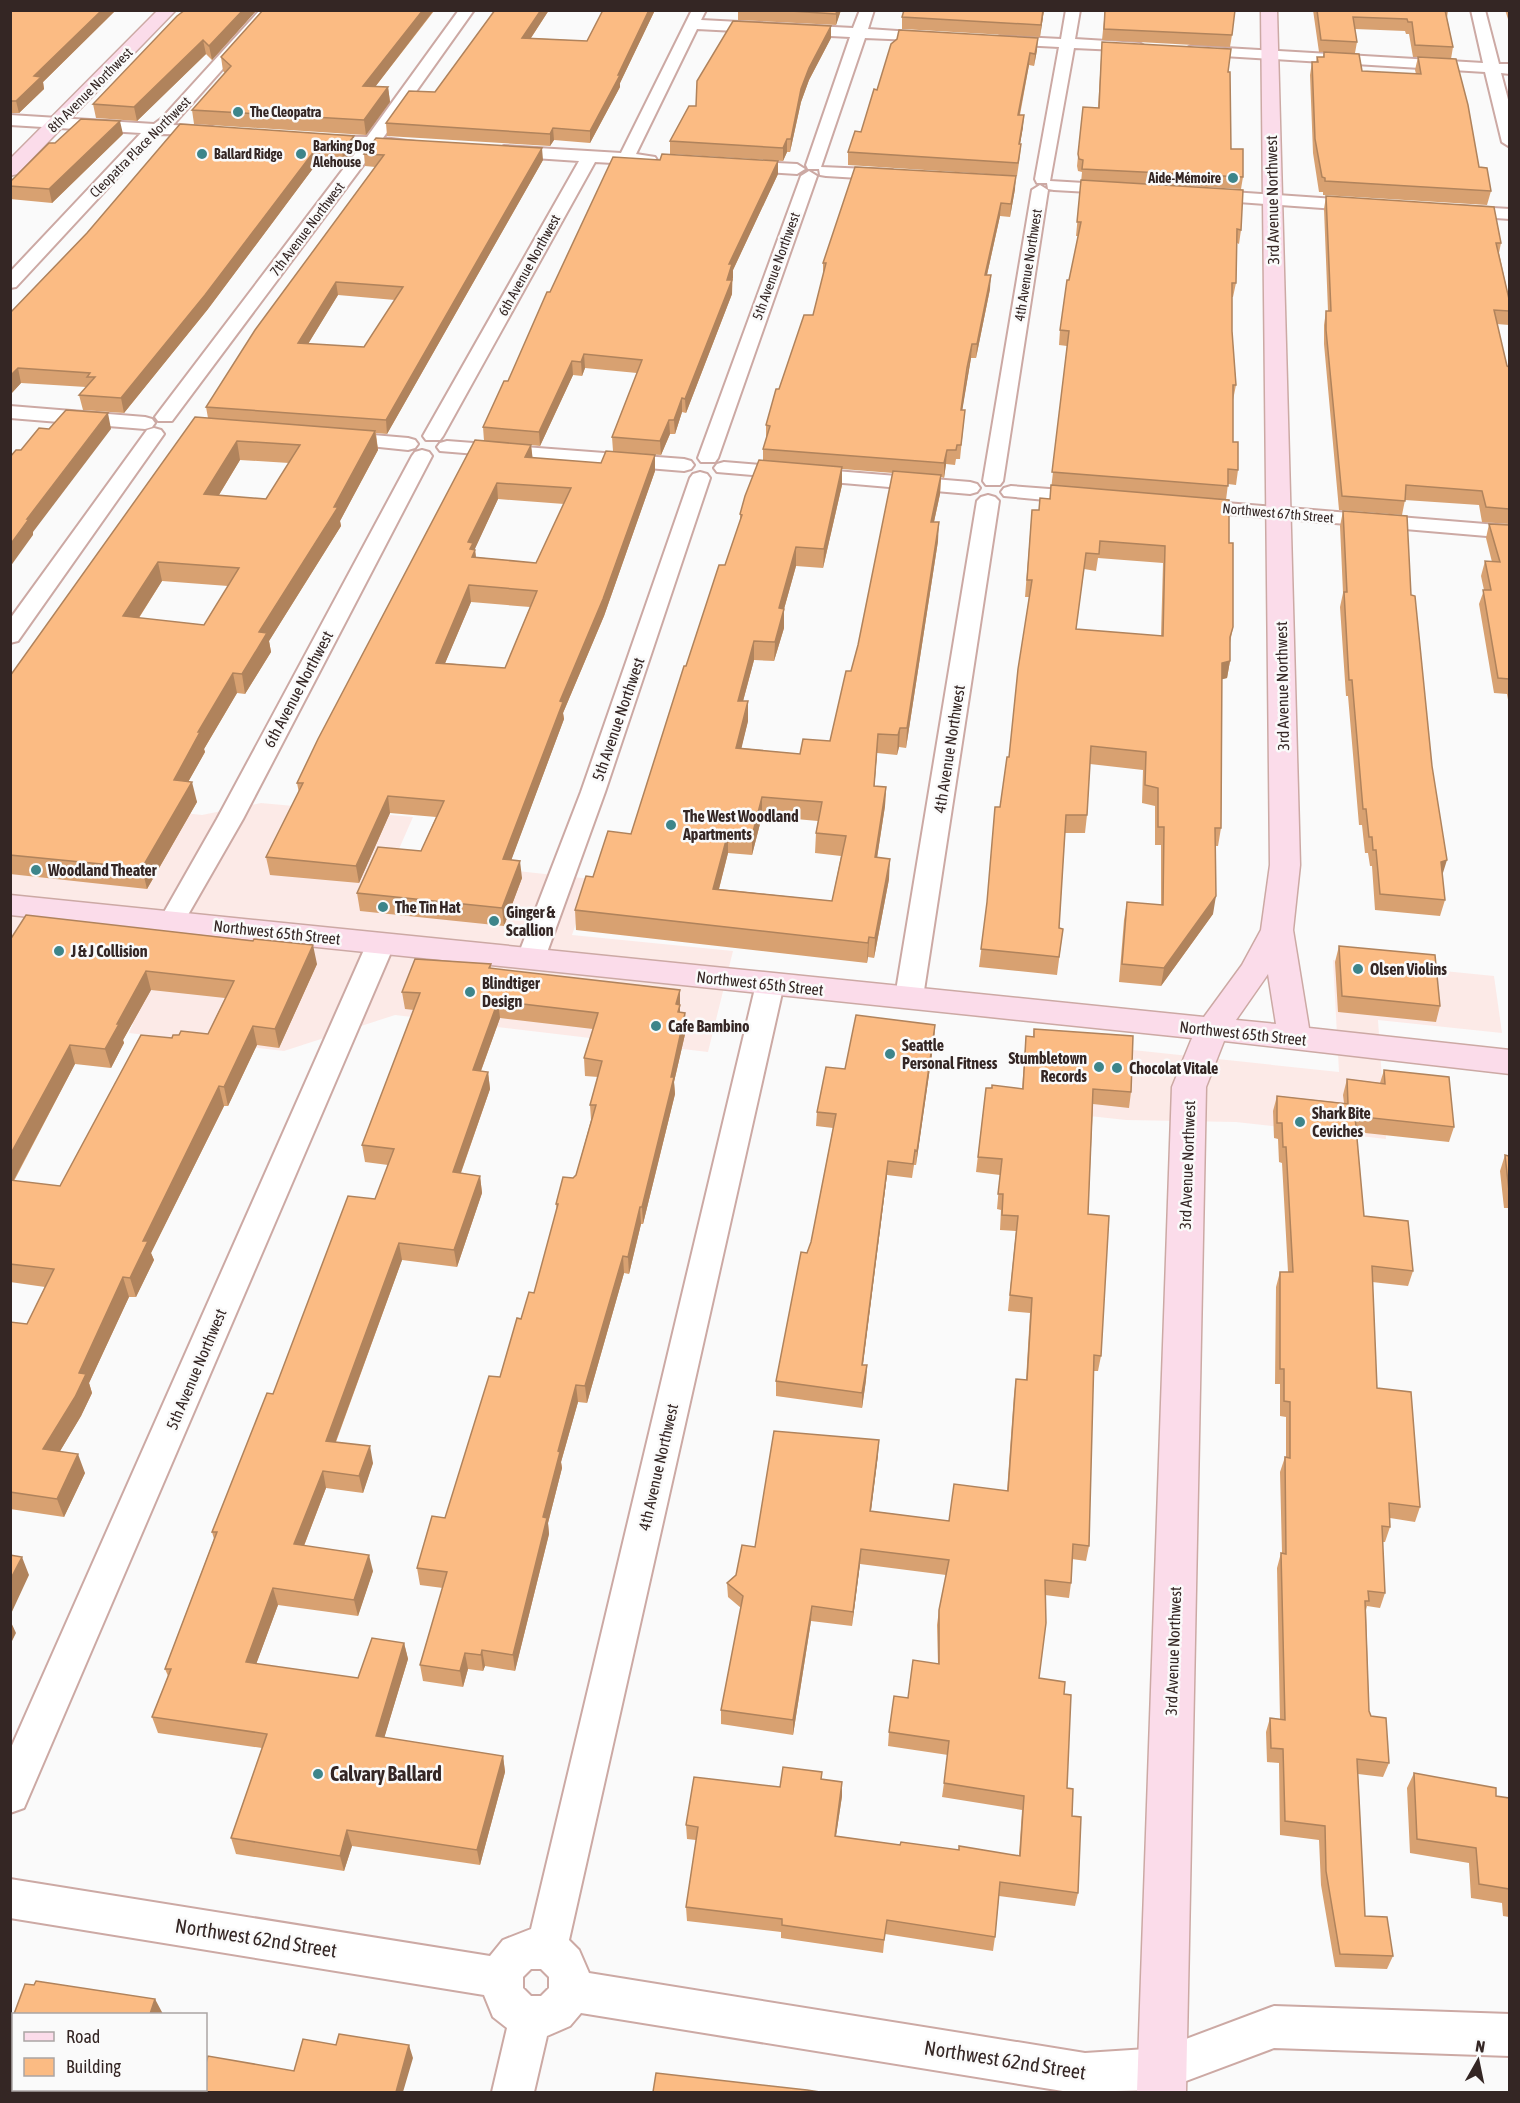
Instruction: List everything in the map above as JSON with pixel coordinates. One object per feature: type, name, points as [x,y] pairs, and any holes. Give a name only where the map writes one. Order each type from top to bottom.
[{"type":"street","name":"8th Avenue Northwest","points":[[10,170],[48,122],[153,10]]},
{"type":"street","name":"8th Avenue Northwest","points":[[10,151],[48,122],[168,10]]},
{"type":"street","name":"Cleopatra Place Northwest","points":[[10,283],[156,129],[168,121],[268,10]]},
{"type":"street","name":"7th Avenue Northwest","points":[[10,636],[166,426],[467,10]]},
{"type":"street","name":"5th Avenue Northwest","points":[[531,958],[593,792],[704,467],[867,10]]},
{"type":"street","name":"4th Avenue Northwest","points":[[909,997],[1037,184],[1073,10]]},
{"type":"street","name":"3rd Avenue Northwest","points":[[1161,2081],[1189,1087],[1212,1029],[1255,970],[1277,930],[1285,865],[1269,10]]},
{"type":"street","points":[[1478,10],[1502,68],[1509,142]]},
{"type":"street","points":[[626,159],[696,17],[858,33],[956,38]]},
{"type":"street","points":[[979,39],[1152,48]]},
{"type":"street","points":[[1176,49],[1502,68]]},
{"type":"street","points":[[10,120],[225,133]]},
{"type":"street","points":[[293,137],[431,146]]},
{"type":"street","points":[[488,150],[668,161]]},
{"type":"street","name":"6th Avenue Northwest","points":[[172,921],[230,819],[427,446],[590,156]]},
{"type":"street","points":[[725,165],[908,176]]},
{"type":"street","points":[[1037,184],[1130,191]]},
{"type":"street","points":[[1189,195],[1380,207]]},
{"type":"street","points":[[1438,210],[1509,214]]},
{"type":"street","points":[[10,412],[166,426]]},
{"type":"street","points":[[315,437],[1114,500]]},
{"type":"street","name":"Northwest 67th Street","points":[[1172,505],[1509,532]]},
{"type":"street","name":"Northwest 65th Street","points":[[10,905],[909,997],[1509,1062]]},
{"type":"street","points":[[1277,930],[1294,1038]]},
{"type":"street","name":"5th Avenue Northwest","points":[[10,1795],[381,942]]},
{"type":"street","name":"4th Avenue Northwest","points":[[546,1951],[770,984]]},
{"type":"street","name":"Northwest 62nd Street","points":[[10,1899],[502,1978]]},
{"type":"street","points":[[530,1950],[546,1951],[561,1958],[567,1967],[569,1990],[555,2010],[546,2015],[530,2017],[514,2011],[502,1994],[504,1972],[518,1955],[530,1950]]},
{"type":"street","name":"Northwest 62nd Street","points":[[569,1990],[1085,2074],[1161,2081],[1274,2027],[1509,2035]]},
{"type":"street","points":[[513,2092],[530,2017]]},
{"type":"shaded area","points":[[64,800],[202,815],[261,803],[413,817],[395,858],[591,879],[572,935],[733,951],[708,1052],[395,1015],[284,1051],[129,1033],[133,1024],[11,1010],[11,806]]},
{"type":"shaded area","points":[[1333,960],[1494,976],[1502,1033],[1378,1020],[1386,1139],[1236,1122],[1126,1120],[1071,1114],[1076,1044],[1339,1072]]},
{"type":"building","points":[[10,10],[102,10],[34,76],[41,77],[16,101],[10,101]]},
{"type":"building","points":[[185,10],[243,10],[209,46],[203,40],[134,107],[93,104],[177,16]]},
{"type":"building","points":[[263,10],[423,10],[363,86],[388,87],[364,120],[192,110],[231,66],[221,57]]},
{"type":"building","points":[[495,10],[541,10],[522,38],[587,41],[603,10],[649,10],[618,75],[620,75],[590,131],[553,128],[550,134],[386,123],[409,91],[435,92]]},
{"type":"building","points":[[775,10],[837,10],[836,14]]},
{"type":"building","points":[[904,10],[1043,10],[1041,25],[902,17]]},
{"type":"building","points":[[1105,10],[1235,10],[1232,35],[1104,29]]},
{"type":"building","points":[[1317,10],[1445,10],[1453,47],[1415,45],[1412,22],[1408,22],[1407,19],[1353,17],[1357,42],[1321,40]]},
{"type":"building","points":[[733,21],[831,26],[809,68],[801,89],[791,139],[787,139],[783,148],[670,141],[689,106],[696,106],[697,81]]},
{"type":"building","points":[[899,30],[1038,38],[1035,54],[1030,53],[1018,115],[1024,115],[1018,163],[848,152],[855,131],[861,132],[874,89],[877,90],[891,44],[897,39]]},
{"type":"building","points":[[1102,42],[1231,49],[1228,72],[1230,72],[1231,149],[1243,149],[1243,177],[1082,169],[1083,160],[1079,159],[1078,154],[1083,107],[1099,108]]},
{"type":"building","points":[[1324,52],[1359,54],[1362,71],[1421,74],[1418,57],[1456,59],[1468,105],[1479,167],[1487,168],[1491,191],[1325,181],[1322,177],[1315,139],[1312,62],[1318,62],[1317,57],[1324,57]]},
{"type":"building","points":[[81,119],[120,121],[49,189],[10,186],[10,182],[49,143],[55,143]]},
{"type":"building","points":[[180,124],[354,136],[342,151],[315,150],[205,295],[121,398],[79,395],[95,377],[87,377],[90,373],[18,368],[10,376],[10,313],[87,233]]},
{"type":"building","points":[[376,138],[542,148],[386,420],[206,407],[255,330],[384,155],[364,154]],"holes":[[[336,282],[403,287],[364,347],[298,343]]]},
{"type":"building","points":[[662,154],[778,161],[729,264],[732,264],[727,280],[732,280],[685,399],[682,398],[674,420],[669,420],[660,441],[612,437],[642,360],[584,354],[581,362],[572,361],[539,432],[483,427],[504,381],[508,381],[547,292],[550,292],[613,157],[660,160]]},
{"type":"building","points":[[855,167],[1016,176],[1011,204],[1001,203],[985,275],[991,275],[977,344],[972,344],[967,368],[961,410],[965,410],[961,445],[957,445],[956,450],[947,450],[944,463],[763,449],[770,426],[766,425],[776,389],[779,389],[804,315],[813,315],[826,263],[823,263]]},
{"type":"building","points":[[1081,180],[1243,190],[1241,230],[1237,229],[1236,283],[1232,283],[1232,331],[1236,385],[1233,385],[1233,442],[1238,442],[1238,470],[1228,469],[1228,486],[1052,472],[1069,331],[1060,330],[1067,280],[1069,280],[1081,222],[1077,222]]},
{"type":"building","points":[[1326,196],[1494,207],[1501,243],[1496,243],[1509,299],[1509,311],[1494,310],[1509,367],[1509,509],[1486,507],[1482,491],[1406,485],[1405,501],[1342,496],[1326,330],[1326,311],[1331,311]]},
{"type":"building","points":[[66,410],[108,413],[27,519],[29,519],[10,545],[10,457],[16,450],[21,450],[39,428],[49,429]]},
{"type":"building","points":[[195,417],[375,431],[334,507],[338,507],[259,632],[267,633],[242,674],[233,673],[198,732],[200,732],[174,780],[192,782],[142,868],[10,855],[10,676]],"holes":[[[237,441],[300,445],[266,499],[204,494]],[[158,562],[239,568],[204,625],[123,616]]]},
{"type":"building","points":[[475,440],[531,445],[525,457],[601,463],[606,451],[655,455],[603,599],[560,701],[563,702],[503,859],[520,861],[502,908],[357,893],[378,847],[421,851],[444,801],[388,796],[356,866],[266,857],[303,783],[297,783]],"holes":[[[497,483],[571,488],[536,563],[472,557],[475,550],[470,549],[473,543],[468,542]],[[469,585],[537,591],[505,668],[436,663]]]},
{"type":"building","points":[[759,460],[842,467],[824,549],[796,547],[779,608],[784,609],[775,642],[754,641],[738,701],[748,701],[736,748],[800,754],[803,739],[830,741],[846,671],[851,671],[858,645],[893,471],[941,475],[931,522],[939,522],[907,728],[900,728],[898,735],[878,734],[874,786],[886,787],[875,857],[890,859],[875,938],[869,937],[868,943],[575,910],[586,876],[593,877],[608,831],[631,834],[684,666],[686,666],[719,565],[725,565],[742,515],[740,514]],"holes":[[[762,797],[822,802],[816,833],[846,836],[832,901],[713,889],[728,833],[752,836]]]},
{"type":"building","points":[[1051,485],[1229,500],[1229,543],[1233,543],[1233,627],[1230,637],[1230,661],[1222,663],[1221,828],[1215,828],[1216,896],[1164,968],[1122,964],[1127,902],[1163,905],[1164,827],[1158,827],[1158,788],[1145,785],[1146,752],[1091,746],[1087,815],[1066,815],[1059,928],[1063,929],[1059,957],[981,949],[995,807],[1000,807],[1007,757],[1009,757],[1018,669],[1032,580],[1027,580],[1032,510],[1039,510],[1040,498],[1050,499]],"holes":[[[1100,541],[1165,546],[1163,636],[1076,629],[1086,553],[1099,554]]]},
{"type":"building","points":[[1343,511],[1407,516],[1411,595],[1415,596],[1432,766],[1447,860],[1441,862],[1445,900],[1380,894],[1376,850],[1373,850],[1372,837],[1369,837],[1366,809],[1363,809],[1352,680],[1349,680],[1344,592],[1347,592]]},
{"type":"building","points":[[1489,524],[1509,525],[1509,679],[1498,678],[1483,590],[1491,590],[1485,561],[1500,562]]},
{"type":"building","points":[[26,915],[253,941],[254,939],[313,945],[275,1029],[253,1026],[224,1087],[219,1086],[143,1241],[148,1241],[130,1278],[123,1277],[79,1373],[86,1374],[75,1397],[43,1449],[78,1454],[57,1499],[10,1492],[10,1322],[27,1324],[54,1269],[10,1264],[10,1180],[60,1186],[141,1035],[172,1038],[173,1035],[179,1035],[181,1031],[208,1034],[234,981],[146,971],[105,1049],[70,1045],[10,1155],[10,940]]},
{"type":"building","points":[[1339,946],[1435,955],[1440,1006],[1342,996]]},
{"type":"building","points":[[415,959],[491,964],[489,968],[680,990],[676,1004],[680,1005],[678,1012],[685,1013],[671,1077],[674,1077],[628,1257],[623,1256],[585,1386],[576,1385],[558,1451],[560,1452],[543,1517],[547,1518],[513,1655],[482,1650],[481,1655],[465,1653],[460,1671],[420,1665],[447,1572],[417,1568],[432,1516],[445,1518],[489,1376],[500,1377],[517,1318],[521,1319],[529,1292],[534,1293],[563,1177],[573,1178],[576,1175],[596,1105],[590,1105],[602,1061],[584,1058],[598,1013],[498,1001],[473,1070],[488,1072],[453,1172],[480,1176],[454,1250],[399,1243],[326,1441],[370,1446],[359,1476],[323,1471],[294,1544],[369,1555],[354,1600],[273,1588],[246,1662],[358,1678],[372,1638],[404,1643],[376,1736],[503,1756],[477,1850],[347,1830],[340,1856],[231,1838],[267,1734],[152,1717],[171,1669],[165,1669],[217,1532],[212,1532],[267,1393],[273,1394],[348,1196],[375,1199],[394,1149],[362,1145],[420,993],[402,992]]},
{"type":"building","points":[[856,1015],[935,1025],[917,1151],[915,1150],[913,1164],[888,1161],[862,1365],[867,1365],[862,1393],[776,1381],[801,1252],[807,1253],[811,1242],[836,1114],[817,1112],[826,1067],[845,1069]]},
{"type":"building","points":[[1034,1029],[1133,1036],[1131,1092],[1093,1089],[1088,1214],[1109,1216],[1101,1356],[1094,1355],[1089,1546],[1073,1544],[1071,1583],[1045,1580],[1046,1623],[1039,1678],[1065,1682],[1064,1694],[1071,1695],[1067,1788],[1073,1789],[1072,1816],[1081,1817],[1078,1893],[1000,1882],[995,1937],[887,1920],[884,1940],[782,1925],[782,1919],[686,1907],[698,1827],[686,1825],[694,1777],[780,1787],[783,1767],[822,1772],[821,1779],[842,1782],[835,1836],[959,1850],[959,1846],[1020,1856],[1024,1796],[944,1783],[949,1741],[889,1732],[894,1696],[908,1698],[913,1660],[939,1664],[939,1610],[949,1560],[861,1549],[853,1612],[812,1606],[793,1720],[721,1710],[743,1596],[727,1583],[736,1575],[742,1545],[755,1547],[774,1431],[879,1440],[870,1511],[949,1521],[954,1484],[1008,1491],[1016,1379],[1027,1380],[1032,1298],[1010,1295],[1018,1216],[1002,1215],[1003,1194],[998,1194],[1002,1159],[978,1157],[986,1088],[992,1088],[992,1085],[1023,1089],[1026,1036],[1034,1037]]},
{"type":"building","points":[[1384,1070],[1449,1077],[1454,1127],[1355,1116],[1364,1216],[1408,1221],[1413,1271],[1372,1266],[1377,1388],[1411,1392],[1420,1507],[1389,1503],[1390,1527],[1382,1526],[1385,1593],[1368,1591],[1369,1601],[1365,1601],[1369,1711],[1371,1716],[1386,1718],[1389,1763],[1357,1759],[1365,1916],[1387,1917],[1393,1956],[1340,1954],[1326,1871],[1325,1826],[1285,1821],[1283,1749],[1271,1748],[1270,1718],[1285,1720],[1281,1553],[1286,1554],[1285,1457],[1290,1458],[1290,1402],[1284,1401],[1284,1369],[1280,1369],[1280,1272],[1293,1272],[1286,1147],[1283,1147],[1282,1123],[1277,1123],[1277,1096],[1348,1104],[1347,1079],[1385,1084]]},
{"type":"building","points":[[1505,1155],[1509,1156],[1509,1191]]},
{"type":"building","points":[[10,1555],[22,1557],[10,1580]]},
{"type":"building","points":[[1414,1773],[1496,1788],[1496,1796],[1509,1798],[1509,1889],[1479,1884],[1476,1848],[1417,1839]]},
{"type":"building","points":[[36,1981],[155,1999],[150,2013],[14,2013],[25,1984],[34,1985]]},
{"type":"building","points":[[12,2018],[12,2091],[107,2092],[10,2092],[10,2022]]},
{"type":"building","points":[[339,2034],[409,2045],[396,2092],[195,2092],[207,2091],[208,2056],[294,2071],[303,2039],[336,2045]]},
{"type":"building","points":[[656,2073],[807,2090],[820,2092],[653,2092]]},
{"type":"place","name":"The Cleopatra","points":[[238,112]]},
{"type":"place","name":"Ballard Ridge","points":[[202,154]]},
{"type":"place","name":"Barking Dog Alehouse","points":[[301,154]]},
{"type":"place","name":"Aide-Mémoire","points":[[1233,178]]},
{"type":"place","name":"The West Woodland Apartments","points":[[671,825]]},
{"type":"place","name":"Woodland Theater","points":[[36,870]]},
{"type":"place","name":"The Tin Hat","points":[[383,907]]},
{"type":"place","name":"Ginger & Scallion","points":[[494,921]]},
{"type":"place","name":"J & J Collision","points":[[59,951]]},
{"type":"place","name":"Olsen Violins","points":[[1358,969]]},
{"type":"place","name":"Blindtiger Design","points":[[470,992]]},
{"type":"place","name":"Cafe Bambino","points":[[656,1026]]},
{"type":"place","name":"Seattle Personal Fitness","points":[[890,1054]]},
{"type":"place","name":"Stumbletown Records","points":[[1099,1067]]},
{"type":"place","name":"Chocolat Vitale","points":[[1117,1068]]},
{"type":"place","name":"Shark Bite Ceviches","points":[[1300,1122]]},
{"type":"place","name":"Calvary Ballard","points":[[318,1774]]}]
